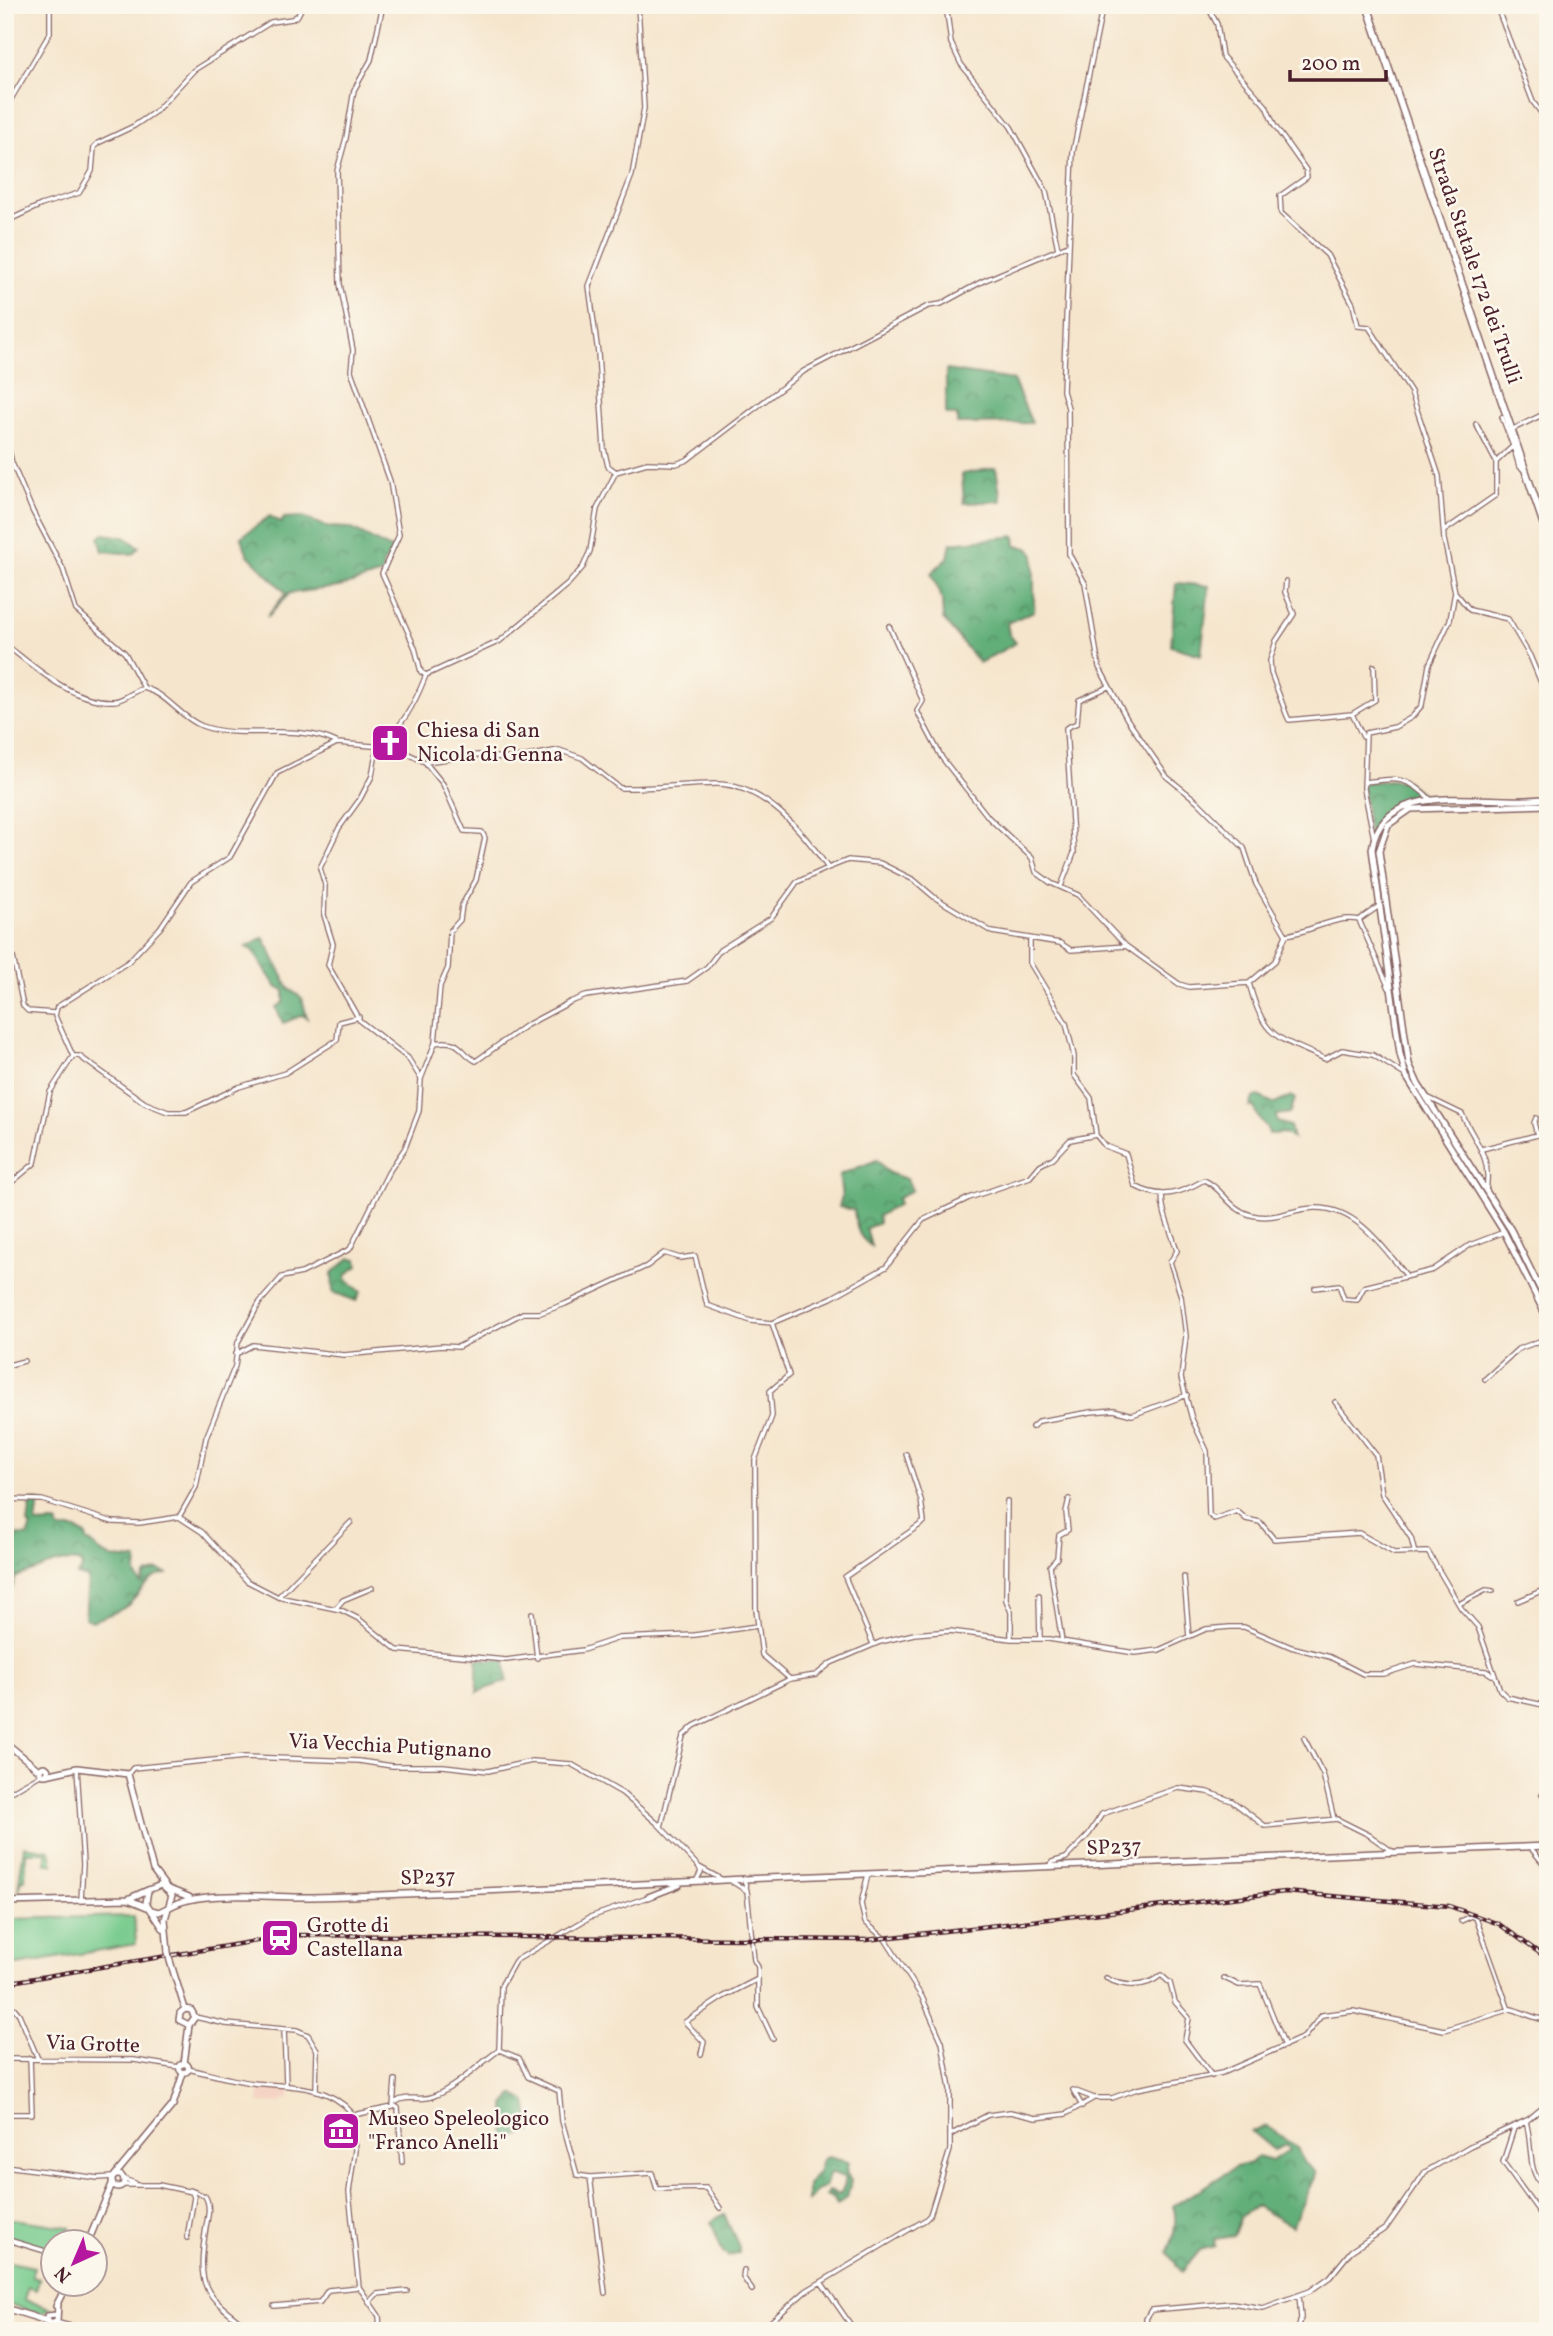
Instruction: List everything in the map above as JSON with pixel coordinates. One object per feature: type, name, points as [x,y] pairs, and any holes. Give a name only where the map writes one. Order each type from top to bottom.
[{"type":"main road","name":"Strada Statale 172 dei Trulli","points":[[1367,5],[1548,537]]},
{"type":"main road","points":[[1548,798],[1413,802],[1397,808],[1383,820],[1374,839],[1373,860],[1392,995],[1410,1074],[1508,1231],[1548,1320]]},
{"type":"main road","points":[[1548,805],[1420,808],[1402,813],[1385,831],[1379,851],[1410,1074],[1486,1190],[1548,1305]]},
{"type":"main road","points":[[5,1742],[44,1771],[77,1768],[128,1774],[153,1870],[172,1895],[165,1931],[170,1961],[185,2009]]},
{"type":"main road","name":"SP237","points":[[5,1902],[128,1899],[158,1885],[192,1898],[308,1898],[1548,1846]]},
{"type":"main road","points":[[153,1870],[145,1897],[165,1931]]},
{"type":"main road","points":[[662,1893],[664,1884]]},
{"type":"main road","points":[[648,1897],[664,1884]]},
{"type":"main road","points":[[648,1897],[682,1884]]},
{"type":"main road","points":[[648,1897],[653,1892],[652,1885]]},
{"type":"main road","name":"SP237","points":[[128,1899],[163,1912],[192,1898]]},
{"type":"main road","points":[[95,2228],[126,2162],[173,2105],[184,2068],[189,2025],[195,2017],[191,2010],[185,2009],[180,2013],[179,2020],[189,2025]]},
{"type":"main road","points":[[51,2322],[60,2298]]},
{"type":"main road","points":[[5,2308],[86,2331]]},
{"type":"street","points":[[5,117],[12,99],[50,33],[50,5]]},
{"type":"street","points":[[5,222],[41,205],[79,193],[92,171],[94,147],[98,143],[134,126],[156,111],[194,70],[271,22],[292,19],[298,15],[303,5]]},
{"type":"street","points":[[383,5],[371,60],[354,90],[346,138],[338,159],[340,284],[353,350],[351,371],[390,481],[399,535],[382,573],[415,648],[421,672],[426,675]]},
{"type":"street","points":[[616,472],[608,466],[604,449],[598,353],[589,286],[632,175],[641,127],[644,108],[638,5]]},
{"type":"street","points":[[946,5],[951,43],[961,64],[1011,127],[1046,191],[1058,249]]},
{"type":"street","points":[[1103,5],[1073,152],[1063,391],[1069,408],[1069,554],[1085,583],[1099,667],[1109,687],[1167,777],[1244,848],[1256,884],[1286,935]]},
{"type":"street","points":[[1207,5],[1217,24],[1222,56],[1266,106],[1275,125],[1306,170],[1307,177],[1280,197],[1281,214],[1327,255],[1353,304],[1358,327],[1369,327],[1410,392],[1439,476],[1444,531],[1455,592],[1451,620],[1429,665],[1422,705],[1412,717],[1395,727],[1366,733],[1364,782],[1374,839]]},
{"type":"street","points":[[1496,5],[1533,102],[1548,122]]},
{"type":"street","points":[[421,1079],[408,1058],[359,1017],[328,965],[333,944],[324,915],[325,885],[320,868],[339,828],[360,799],[372,776],[377,747],[394,734],[419,694],[426,675],[500,640],[568,584],[583,568],[590,551],[597,509],[616,472],[647,463],[676,464],[687,460],[817,363],[883,332],[928,306],[941,304],[983,281],[1068,245]]},
{"type":"street","points":[[1511,430],[1548,412]]},
{"type":"street","points":[[1502,417],[1519,466],[1525,470]]},
{"type":"street","points":[[1444,531],[1496,495],[1496,463],[1476,424]]},
{"type":"street","points":[[5,433],[12,463],[33,512],[63,569],[76,610],[125,653],[144,688],[160,694],[188,720],[205,727],[302,734],[337,743],[397,748],[425,762],[443,784],[464,831],[482,832],[485,838],[476,880],[462,905],[460,920],[450,931],[448,968],[440,986],[435,1043],[421,1079],[419,1111],[405,1148],[388,1173],[350,1249],[302,1273],[282,1277],[249,1320],[237,1342],[231,1378],[206,1438],[196,1487],[179,1517]]},
{"type":"street","points":[[1496,463],[1513,446]]},
{"type":"street","points":[[1286,581],[1285,592],[1294,614],[1276,641],[1270,667],[1289,720],[1352,714],[1374,700],[1374,666]]},
{"type":"street","points":[[1455,592],[1470,610],[1508,619],[1530,656],[1545,692],[1548,751]]},
{"type":"street","points":[[889,626],[923,701],[917,711],[942,758],[989,818],[1032,858],[1036,872],[1087,903],[1107,930],[1126,946],[1174,981],[1189,987],[1249,983],[1275,961],[1286,935]]},
{"type":"street","points":[[5,644],[42,673],[88,700],[117,701],[144,688]]},
{"type":"street","points":[[1061,886],[1074,853],[1066,729],[1077,723],[1079,700],[1109,687]]},
{"type":"street","points":[[1352,714],[1364,739]]},
{"type":"street","points":[[394,734],[397,748]]},
{"type":"street","points":[[54,1013],[57,1007],[128,962],[160,928],[191,882],[230,857],[277,773],[337,743]]},
{"type":"street","points":[[425,762],[478,755],[512,759],[559,750],[582,758],[620,788],[731,785],[778,808],[813,845],[828,868]]},
{"type":"street","points":[[1364,782],[1391,779],[1413,781],[1432,801]]},
{"type":"street","points":[[435,1043],[455,1044],[465,1049],[476,1061],[525,1026],[570,1002],[586,996],[687,981],[707,967],[720,950],[771,918],[797,882],[848,860],[880,863],[905,874],[934,897],[992,932],[1060,943],[1071,950],[1126,946]]},
{"type":"street","points":[[1286,935],[1304,933],[1346,917],[1359,920],[1379,906]]},
{"type":"street","points":[[1359,920],[1392,995]]},
{"type":"street","points":[[1030,939],[1030,963],[1066,1023],[1074,1056],[1074,1074],[1091,1098],[1096,1135],[1105,1146],[1126,1154],[1135,1186],[1162,1195],[1178,1194],[1204,1180],[1230,1206],[1250,1214],[1272,1217],[1312,1208],[1345,1215],[1381,1242],[1406,1275]]},
{"type":"street","points":[[5,947],[13,957],[23,1006],[28,1011],[54,1013]]},
{"type":"street","points":[[1249,983],[1259,1016],[1275,1037],[1325,1059],[1342,1050],[1373,1055],[1410,1074]]},
{"type":"street","points":[[54,1013],[73,1056]]},
{"type":"street","points":[[73,1056],[79,1056],[112,1083],[145,1103],[168,1112],[186,1112],[239,1087],[299,1065],[337,1040],[339,1023],[359,1017]]},
{"type":"street","points":[[5,1188],[35,1163],[50,1092],[73,1056]]},
{"type":"street","points":[[1426,1097],[1462,1114],[1468,1130],[1486,1155],[1486,1190]]},
{"type":"street","points":[[1482,1149],[1537,1135],[1534,1124],[1536,1118]]},
{"type":"street","points":[[236,1354],[253,1345],[344,1355],[458,1347],[523,1312],[540,1313],[565,1304],[647,1265],[664,1253],[680,1258],[695,1256],[707,1305],[751,1321],[772,1323],[855,1286],[886,1267],[923,1220],[969,1198],[1030,1177],[1070,1140],[1096,1135]]},
{"type":"street","points":[[1162,1195],[1166,1219],[1178,1251],[1170,1262],[1181,1296],[1186,1336],[1181,1378],[1192,1419],[1208,1451],[1211,1518],[1237,1511],[1246,1519],[1260,1522],[1274,1539],[1355,1532],[1376,1540],[1394,1553],[1414,1550],[1431,1555],[1459,1604],[1478,1627],[1492,1675],[1500,1690],[1507,1697],[1548,1706]]},
{"type":"street","points":[[1315,1288],[1339,1285],[1344,1300],[1357,1300],[1362,1288],[1433,1270],[1470,1245],[1508,1231]]},
{"type":"street","points":[[772,1323],[789,1375],[770,1391],[772,1416],[754,1460],[757,1626],[762,1655],[790,1679]]},
{"type":"street","points":[[1485,1379],[1518,1349],[1548,1338]]},
{"type":"street","points":[[5,1366],[24,1360]]},
{"type":"street","points":[[1032,1427],[1039,1421],[1091,1412],[1114,1410],[1132,1415],[1187,1395]]},
{"type":"street","points":[[1335,1402],[1376,1455],[1382,1494],[1411,1538],[1414,1550]]},
{"type":"street","points":[[873,1644],[845,1577],[924,1522],[921,1500],[906,1454]]},
{"type":"street","points":[[5,1499],[42,1500],[113,1522],[139,1523],[179,1517],[202,1532],[247,1581],[278,1597],[336,1608],[359,1619],[397,1650],[506,1660],[537,1658],[558,1652],[583,1650],[619,1638],[695,1635],[757,1626]]},
{"type":"street","points":[[1062,1641],[1050,1566],[1058,1558],[1059,1537],[1068,1530],[1066,1512],[1069,1499]]},
{"type":"street","points":[[1007,1501],[1006,1600],[1011,1612],[1011,1639]]},
{"type":"street","points":[[278,1597],[351,1522]]},
{"type":"street","points":[[1184,1577],[1189,1637]]},
{"type":"street","points":[[336,1608],[343,1600],[372,1588]]},
{"type":"street","points":[[1518,1601],[1548,1588]]},
{"type":"street","points":[[1459,1604],[1486,1590],[1493,1591]]},
{"type":"street","points":[[1039,1595],[1040,1639]]},
{"type":"street","points":[[532,1613],[537,1658]]},
{"type":"street","points":[[661,1827],[683,1736],[694,1726],[790,1679],[816,1675],[831,1663],[873,1644],[901,1636],[940,1631],[1011,1639],[1062,1641],[1135,1653],[1159,1650],[1206,1629],[1244,1627],[1291,1647],[1330,1657],[1363,1674],[1384,1674],[1415,1664],[1486,1671],[1492,1675]]},
{"type":"street","points":[[1304,1738],[1323,1774],[1334,1819]]},
{"type":"street","name":"Via Vecchia Putignano","points":[[128,1774],[133,1768],[245,1757],[359,1761],[392,1766],[443,1766],[488,1771],[532,1761],[571,1764],[622,1793],[661,1827],[709,1881]]},
{"type":"street","points":[[77,1768],[83,1864],[81,1900]]},
{"type":"street","points":[[5,1795],[44,1771]]},
{"type":"street","points":[[1048,1867],[1052,1862],[1066,1858],[1089,1834],[1102,1814],[1178,1788],[1216,1794],[1232,1801],[1265,1826],[1334,1819],[1369,1835],[1393,1852]]},
{"type":"street","points":[[1542,1794],[1548,1800]]},
{"type":"street","points":[[1530,1847],[1548,1869]]},
{"type":"street","points":[[696,1882],[702,1870]]},
{"type":"street","name":"Via Vecchia Putignano","points":[[702,1870],[747,1891]]},
{"type":"street","points":[[760,2331],[799,2296],[930,2215],[950,2150],[950,2089],[942,2042],[922,1997],[885,1939],[865,1922],[861,1905],[868,1874]]},
{"type":"street","points":[[744,1878],[754,1960],[758,1967],[758,2007],[773,2039]]},
{"type":"street","points":[[380,2331],[379,2316],[359,2287],[349,2192],[355,2150],[353,2115],[395,2104],[401,2098],[433,2097],[458,2083],[499,2050],[501,1986],[515,1961],[590,1917],[648,1897]]},
{"type":"street","points":[[1461,1921],[1472,1916],[1476,1918],[1509,2010]]},
{"type":"street","points":[[1106,1978],[1120,1985],[1140,1985],[1161,1975],[1171,1983],[1175,2002],[1189,2018],[1185,2040],[1212,2076]]},
{"type":"street","points":[[1224,1978],[1238,1985],[1260,1984],[1285,2046]]},
{"type":"street","points":[[701,2054],[704,2042],[685,2022],[723,1997],[756,1980]]},
{"type":"street","points":[[5,2009],[14,2008],[19,2014],[38,2059]]},
{"type":"street","points":[[1082,2106],[1073,2090],[1094,2098],[1112,2098],[1137,2089],[1212,2076],[1285,2046],[1311,2031],[1316,2021],[1329,2014],[1353,2011],[1444,2030],[1509,2010],[1521,2011],[1534,2020],[1548,2020]]},
{"type":"street","points":[[195,2017],[226,2024],[303,2032],[315,2043],[315,2090]]},
{"type":"street","points":[[284,2029],[286,2084]]},
{"type":"street","points":[[499,2050],[519,2058],[528,2077],[559,2091],[562,2121],[577,2175],[590,2177],[652,2173],[655,2188],[674,2185],[706,2188],[720,2208]]},
{"type":"street","points":[[5,2114],[32,2114],[30,2058]]},
{"type":"street","name":"Via Grotte","points":[[5,2059],[134,2060],[235,2080],[286,2084],[315,2090],[338,2099],[353,2115]]},
{"type":"street","points":[[395,2080],[402,2162]]},
{"type":"street","points":[[950,2136],[988,2115],[1010,2112],[1036,2118],[1066,2114],[1094,2098]]},
{"type":"street","points":[[1548,2103],[1514,2128],[1503,2162],[1545,2216],[1548,2224]]},
{"type":"street","points":[[1528,2120],[1532,2142],[1532,2173],[1539,2182]]},
{"type":"street","points":[[1148,2331],[1146,2319],[1151,2310],[1232,2303],[1263,2308],[1299,2295],[1330,2277],[1351,2251],[1386,2228],[1425,2172],[1470,2146],[1528,2120]]},
{"type":"street","points":[[5,2166],[190,2190],[205,2196],[209,2207],[202,2252],[202,2283],[216,2303],[253,2331]]},
{"type":"street","points":[[590,2177],[605,2293]]},
{"type":"street","points":[[187,2238],[194,2197],[190,2190]]},
{"type":"street","points":[[5,2239],[38,2248]]},
{"type":"street","points":[[744,2270],[743,2277],[752,2290]]},
{"type":"street","points":[[821,2282],[855,2331]]},
{"type":"street","points":[[274,2306],[320,2302],[328,2290],[359,2287]]},
{"type":"street","points":[[369,2302],[377,2294],[407,2291]]},
{"type":"street","points":[[1298,2331],[1301,2318],[1299,2295]]},
{"type":"shaded area","points":[[259,2086],[290,2087],[290,2098],[282,2103],[259,2103]]},
{"type":"green space","points":[[946,370],[1013,380],[1032,423],[957,424],[957,415],[946,415]]},
{"type":"green space","points":[[996,468],[1001,501],[964,503],[962,474]]},
{"type":"green space","points":[[270,516],[281,523],[284,518],[303,517],[327,527],[350,528],[393,550],[383,564],[382,574],[339,587],[290,593],[267,617],[286,593],[248,555],[241,537]]},
{"type":"green space","points":[[104,534],[125,537],[139,547],[133,554],[103,551],[99,537]]},
{"type":"green space","points":[[1015,536],[1016,546],[1028,548],[1034,554],[1034,611],[1007,623],[1009,634],[1016,643],[979,663],[943,619],[942,599],[931,573],[948,558],[951,543]]},
{"type":"green space","points":[[1176,583],[1209,586],[1201,655],[1171,646]]},
{"type":"green space","points":[[1406,781],[1427,799],[1407,803],[1391,812],[1378,826],[1370,845],[1362,783]]},
{"type":"green space","points":[[264,938],[289,989],[302,998],[307,1018],[303,1015],[283,1023],[276,1008],[284,1002],[284,990],[277,988],[252,950],[246,947]]},
{"type":"green space","points":[[1258,1096],[1275,1104],[1291,1096],[1295,1099],[1290,1113],[1276,1115],[1277,1122],[1290,1126],[1293,1139],[1285,1133],[1269,1134],[1254,1106],[1250,1107],[1253,1098]]},
{"type":"green space","points":[[877,1160],[889,1173],[907,1179],[912,1190],[897,1199],[899,1204],[878,1216],[879,1223],[866,1228],[871,1246],[858,1230],[854,1210],[839,1207],[842,1196],[839,1175]]},
{"type":"green space","points":[[350,1258],[357,1259],[358,1266],[347,1274],[346,1279],[361,1292],[356,1301],[333,1292],[332,1273]]},
{"type":"green space","points":[[31,1501],[39,1501],[36,1524],[55,1523],[58,1524],[58,1529],[74,1529],[86,1535],[87,1541],[103,1554],[137,1560],[136,1574],[141,1584],[146,1574],[158,1570],[169,1574],[151,1580],[124,1608],[92,1621],[85,1618],[88,1578],[77,1575],[82,1569],[81,1563],[56,1563],[16,1577],[12,1589],[5,1596],[8,1560],[18,1535],[27,1536],[31,1526],[28,1524]]},
{"type":"green space","points":[[477,1659],[505,1660],[507,1681],[477,1692]]},
{"type":"green space","points":[[24,1846],[50,1850],[53,1864],[46,1864],[46,1852],[26,1852],[25,1880],[22,1880],[18,1894],[21,1897],[17,1898]]},
{"type":"green space","points":[[134,1916],[136,1944],[5,1967],[5,1919]]},
{"type":"green space","points":[[514,2094],[526,2102],[532,2132],[505,2139],[505,2105]]},
{"type":"green space","points":[[1267,2126],[1297,2148],[1303,2161],[1316,2173],[1292,2226],[1256,2206],[1241,2216],[1233,2236],[1214,2239],[1215,2246],[1200,2250],[1182,2272],[1167,2252],[1175,2229],[1173,2206],[1236,2167],[1251,2163],[1257,2157],[1271,2161],[1289,2150],[1286,2145],[1274,2150],[1251,2131]]},
{"type":"green space","points":[[828,2157],[848,2162],[846,2172],[851,2181],[847,2198],[837,2205],[834,2199],[826,2195],[828,2191],[840,2195],[845,2184],[844,2177],[830,2172],[825,2187],[816,2191],[807,2202],[807,2185],[818,2172],[822,2160]]},
{"type":"green space","points":[[724,2214],[739,2247],[739,2253],[729,2257],[723,2253],[711,2222]]},
{"type":"green space","points":[[5,2218],[70,2227],[38,2228],[38,2246],[5,2236]]},
{"type":"green space","points":[[5,2261],[34,2267],[32,2277],[38,2279],[36,2290],[28,2287],[24,2300],[51,2308],[42,2313],[5,2304]]},
{"type":"railway","points":[[5,1983],[293,1935],[866,1940],[1285,1892],[1449,1906],[1499,1924],[1548,1959]]},
{"type":"place","name":"Chiesa di San Nicola di Genna","points":[[390,743]]},
{"type":"place","name":"Grotte di Castellana","points":[[280,1938]]},
{"type":"place","name":"Museo Speleologico \"Franco Anelli\"","points":[[341,2131]]}]
